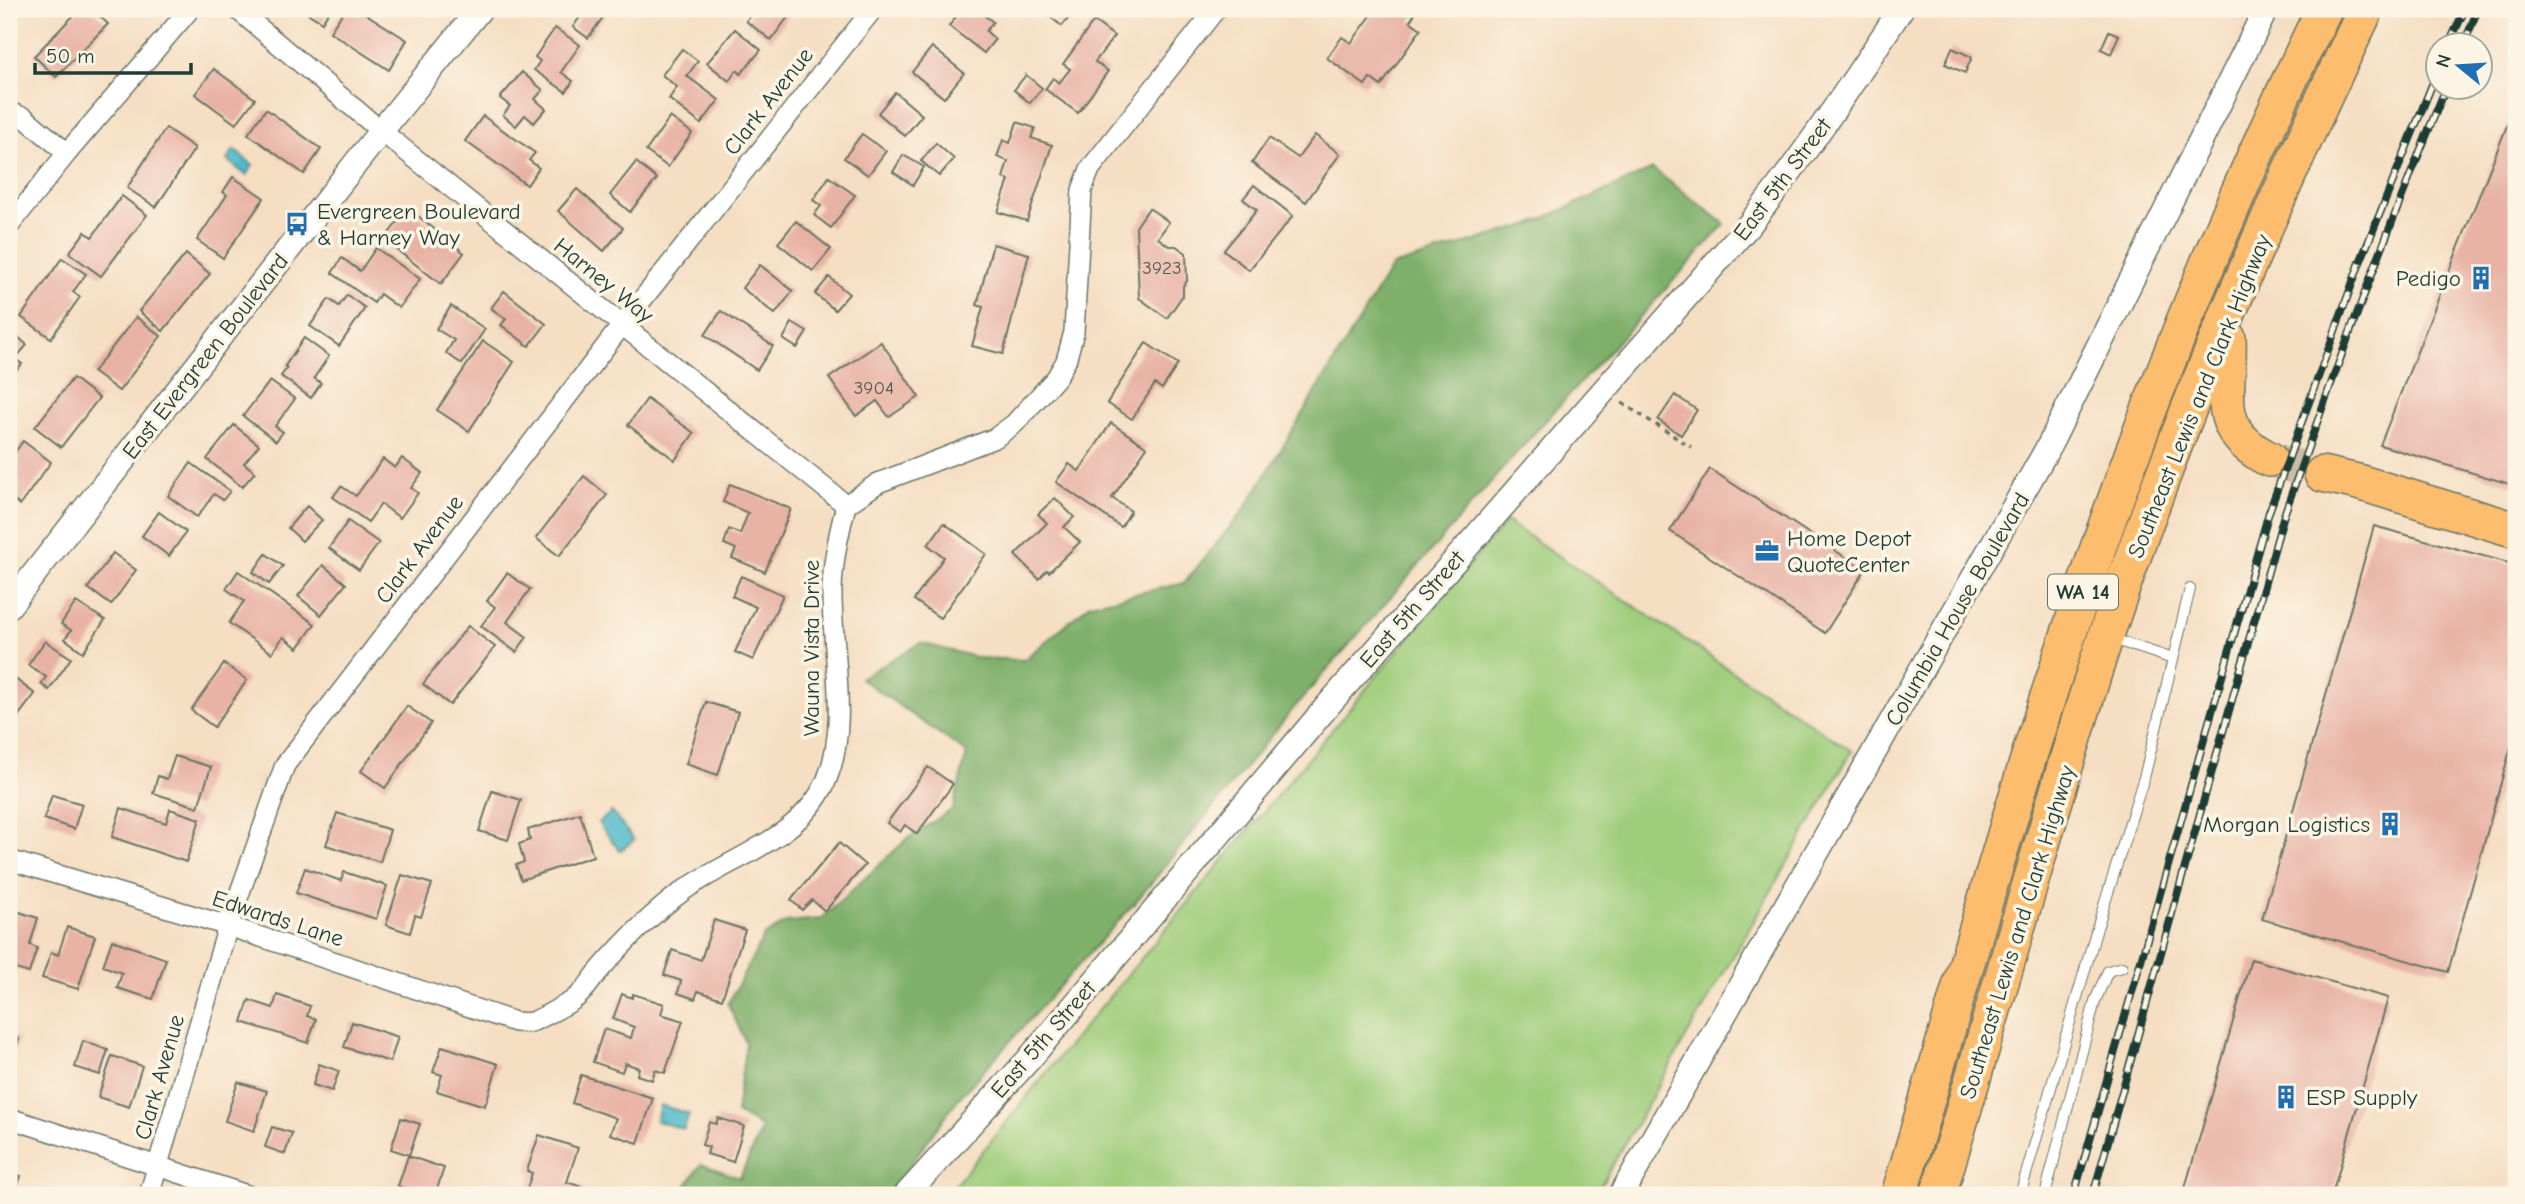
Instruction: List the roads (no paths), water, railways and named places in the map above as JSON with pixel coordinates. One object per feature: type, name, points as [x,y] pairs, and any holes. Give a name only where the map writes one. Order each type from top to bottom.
[{"type":"highway","name":"Southeast Lewis and Clark Highway","points":[[1899,1195],[2045,704],[2103,535],[2163,373],[2226,218],[2324,9]]},
{"type":"highway","name":"Southeast Lewis and Clark Highway","points":[[1938,1195],[2106,637],[2168,463],[2227,316],[2331,80],[2366,9]]},
{"type":"highway","points":[[2227,316],[2229,362],[2225,400],[2228,415],[2235,431],[2247,445],[2269,459]]},
{"type":"highway","points":[[2322,474],[2358,482],[2516,530]]},
{"type":"street","points":[[9,226],[67,153],[191,9]]},
{"type":"street","name":"Harney Way","points":[[237,9],[381,131],[846,505]]},
{"type":"street","name":"East Evergreen Boulevard","points":[[9,606],[381,131],[480,9]]},
{"type":"street","name":"Clark Avenue","points":[[149,1195],[228,926],[285,765],[622,326],[873,9]]},
{"type":"street","points":[[846,505],[877,483],[995,438],[1014,424],[1056,378],[1066,361],[1074,332],[1082,190],[1090,169],[1216,9]]},
{"type":"street","name":"East 5th Street","points":[[906,1195],[1030,1058],[1330,703],[1749,225],[1783,183],[1901,9]]},
{"type":"street","name":"Columbia House Boulevard","points":[[1621,1195],[2049,446],[2266,9]]},
{"type":"street","points":[[9,112],[24,118],[67,153]]},
{"type":"street","name":"Wauna Vista Drive","points":[[532,1022],[575,999],[622,944],[679,894],[768,841],[792,825],[814,805],[827,780],[835,754],[838,725],[832,590],[835,545],[846,505]]},
{"type":"street","name":"Edwards Lane","points":[[9,860],[228,926],[515,1022],[532,1022]]},
{"type":"street","points":[[9,1118],[247,1195]]},
{"type":"lane","points":[[2020,1195],[2097,928],[2145,774],[2190,589]]},
{"type":"lane","points":[[2106,637],[2173,659]]},
{"type":"lane","points":[[2045,1195],[2095,1001],[2108,971],[2122,967]]},
{"type":"water","points":[[234,150],[253,165],[246,175],[227,160]]},
{"type":"water","points":[[612,812],[634,840],[620,851],[598,823]]},
{"type":"water","points":[[660,1105],[689,1114],[684,1129],[656,1121]]},
{"type":"tunnel","points":[[2269,459],[2322,474]]},
{"type":"railway","points":[[2454,32],[2465,9]]},
{"type":"railway","points":[[2469,32],[2478,9]]},
{"type":"railway","points":[[2074,1195],[2269,512],[2359,265],[2425,102]]},
{"type":"railway","points":[[2093,1195],[2283,518],[2362,302],[2440,102]]},
{"type":"place","name":"Evergreen Boulevard & Harney Way","points":[[297,224]]},
{"type":"place","name":"Pedigo","points":[[2481,278]]},
{"type":"place","name":"Home Depot QuoteCenter","points":[[1767,551]]},
{"type":"place","name":"Morgan Logistics","points":[[2390,824]]},
{"type":"place","name":"ESP Supply","points":[[2286,1097]]}]
